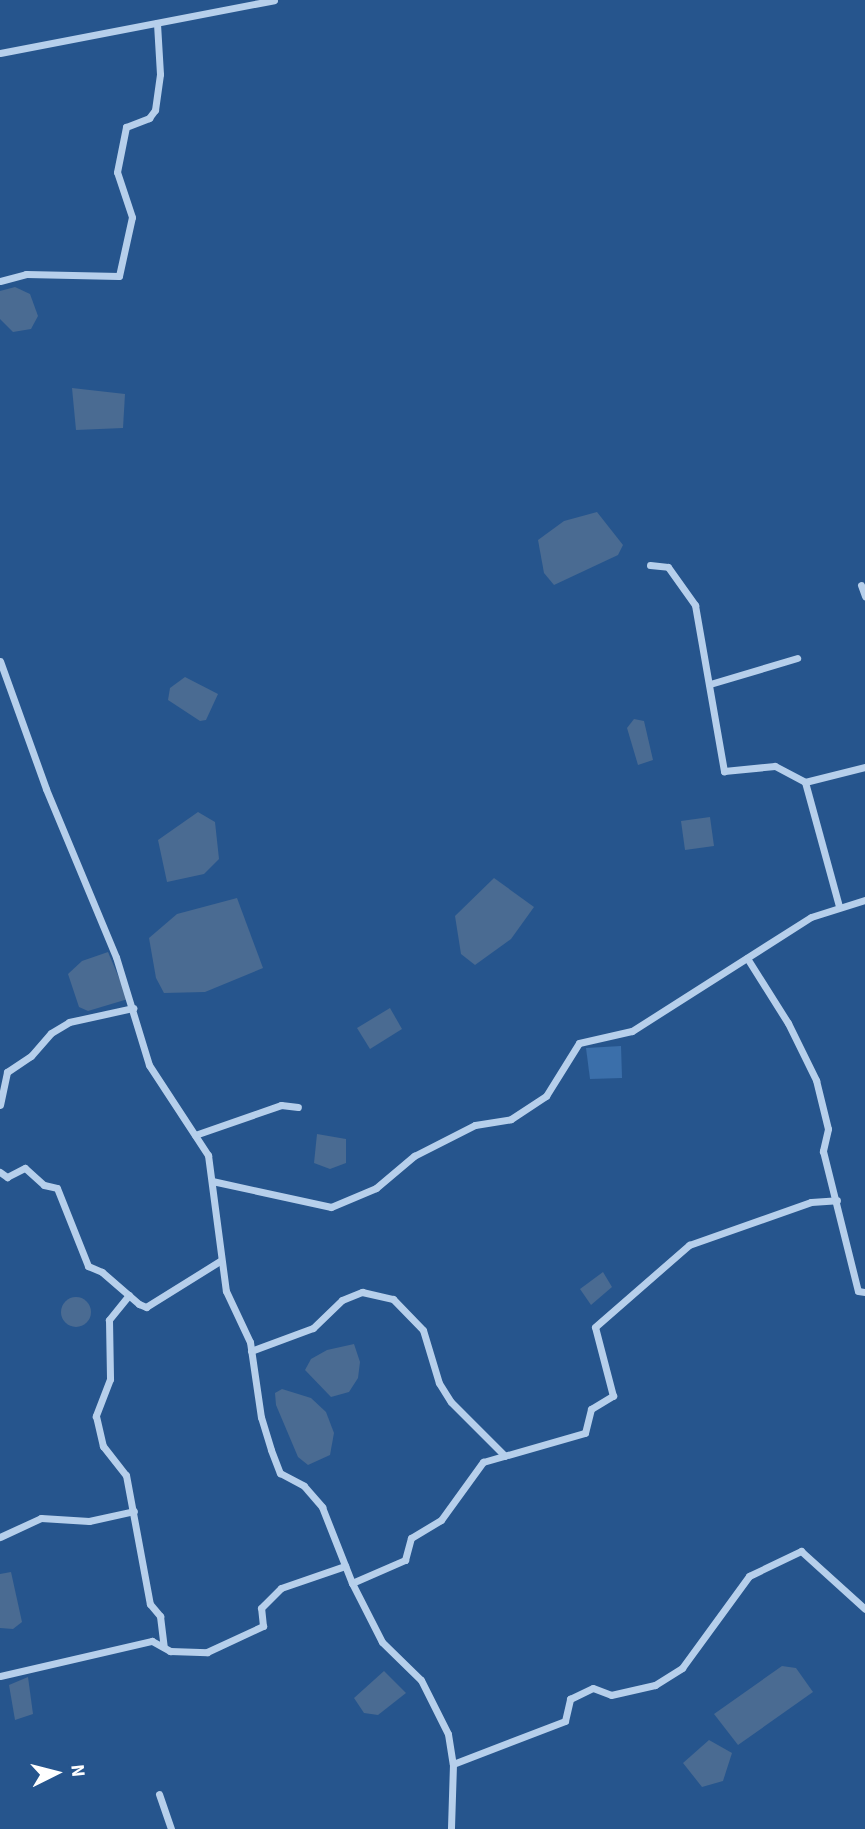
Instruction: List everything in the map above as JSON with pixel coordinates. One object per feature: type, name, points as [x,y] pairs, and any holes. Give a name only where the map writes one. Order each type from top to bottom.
[{"type":"street","points":[[0,53],[274,0]]},
{"type":"street","points":[[0,281],[26,274],[119,276],[132,217],[117,172],[126,127],[149,118],[155,110],[160,74],[157,23]]},
{"type":"street","points":[[650,565],[668,567],[695,605],[724,771],[775,766],[805,782],[865,767]]},
{"type":"street","points":[[861,584],[865,596]]},
{"type":"street","points":[[710,684],[797,658]]},
{"type":"street","points":[[0,661],[37,768],[77,857],[133,1008],[149,1065],[208,1155],[226,1291],[243,1319],[261,1417],[280,1473],[304,1486],[321,1507],[352,1583],[382,1643],[421,1680],[449,1734],[453,1764],[451,1829]]},
{"type":"street","points":[[805,782],[839,906]]},
{"type":"street","points":[[212,1181],[331,1207],[376,1188],[414,1156],[475,1125],[511,1119],[545,1096],[579,1043],[632,1031],[811,917],[865,900]]},
{"type":"street","points":[[747,958],[788,1023],[816,1080],[828,1129],[823,1152],[858,1291],[865,1292]]},
{"type":"street","points":[[0,1105],[7,1072],[32,1056],[51,1033],[69,1022],[133,1008]]},
{"type":"street","points":[[195,1135],[281,1104],[298,1107]]},
{"type":"street","points":[[0,1172],[7,1177],[25,1168],[44,1185],[57,1188],[88,1266],[102,1272],[146,1307],[220,1261]]},
{"type":"street","points":[[352,1583],[405,1560],[411,1538],[440,1520],[483,1462],[584,1433],[591,1409],[613,1396],[594,1327],[689,1245],[749,1227],[811,1202],[837,1200]]},
{"type":"street","points":[[251,1351],[313,1328],[342,1300],[362,1292],[393,1299],[423,1330],[439,1383],[451,1402],[505,1456]]},
{"type":"street","points":[[129,1295],[109,1320],[110,1379],[96,1416],[103,1446],[126,1475],[150,1604],[160,1616],[164,1647]]},
{"type":"street","points":[[0,1537],[41,1518],[99,1520],[134,1511]]},
{"type":"street","points":[[453,1764],[565,1721],[570,1699],[593,1688],[611,1695],[656,1685],[682,1668],[749,1576],[801,1550],[865,1609]]},
{"type":"street","points":[[0,1676],[152,1641],[185,1654],[207,1652],[245,1637],[263,1626],[261,1608],[281,1588],[311,1574],[345,1566]]},
{"type":"street","points":[[159,1794],[171,1829]]},
{"type":"shaded area","points":[[15,287],[30,294],[38,316],[31,329],[13,332],[0,319],[0,291]]},
{"type":"shaded area","points":[[72,388],[125,394],[123,428],[76,430]]},
{"type":"shaded area","points":[[597,512],[623,545],[618,555],[554,585],[544,573],[538,540],[564,521]]},
{"type":"shaded area","points":[[185,677],[218,694],[206,720],[200,721],[168,700],[170,688]]},
{"type":"shaded area","points":[[634,719],[644,721],[653,760],[638,765],[627,728]]},
{"type":"shaded area","points":[[198,812],[215,822],[219,859],[204,874],[167,882],[158,840]]},
{"type":"shaded area","points":[[710,817],[714,846],[685,850],[681,821]]},
{"type":"shaded area","points":[[494,878],[534,907],[511,939],[475,965],[461,954],[455,916]]},
{"type":"shaded area","points":[[237,898],[263,968],[205,992],[164,993],[156,978],[149,938],[177,914]]},
{"type":"shaded area","points":[[108,952],[128,999],[88,1011],[79,1007],[68,974],[82,961]]},
{"type":"shaded area","points":[[390,1008],[402,1029],[370,1049],[357,1028]]},
{"type":"shaded area","points":[[621,1046],[622,1078],[590,1079],[586,1048]]},
{"type":"shaded area","points":[[317,1134],[346,1139],[346,1163],[330,1169],[314,1163]]},
{"type":"shaded area","points":[[603,1272],[612,1287],[591,1305],[580,1289]]},
{"type":"shaded area","points":[[76,1297],[82,1298],[90,1306],[90,1318],[82,1326],[76,1327],[70,1326],[62,1318],[61,1312],[62,1306],[70,1298]]},
{"type":"shaded area","points":[[354,1344],[360,1362],[358,1378],[349,1392],[331,1397],[305,1370],[311,1359],[327,1350]]},
{"type":"shaded area","points":[[282,1389],[311,1398],[326,1412],[334,1433],[330,1455],[308,1465],[298,1457],[276,1405],[275,1393]]},
{"type":"shaded area","points":[[11,1572],[22,1622],[13,1629],[0,1628],[0,1574]]},
{"type":"shaded area","points":[[782,1666],[796,1668],[813,1692],[738,1745],[714,1714]]},
{"type":"shaded area","points":[[384,1671],[406,1693],[378,1715],[364,1713],[354,1698]]},
{"type":"shaded area","points":[[28,1677],[33,1714],[15,1720],[9,1685]]},
{"type":"shaded area","points":[[709,1740],[732,1753],[723,1781],[702,1787],[683,1763]]}]
